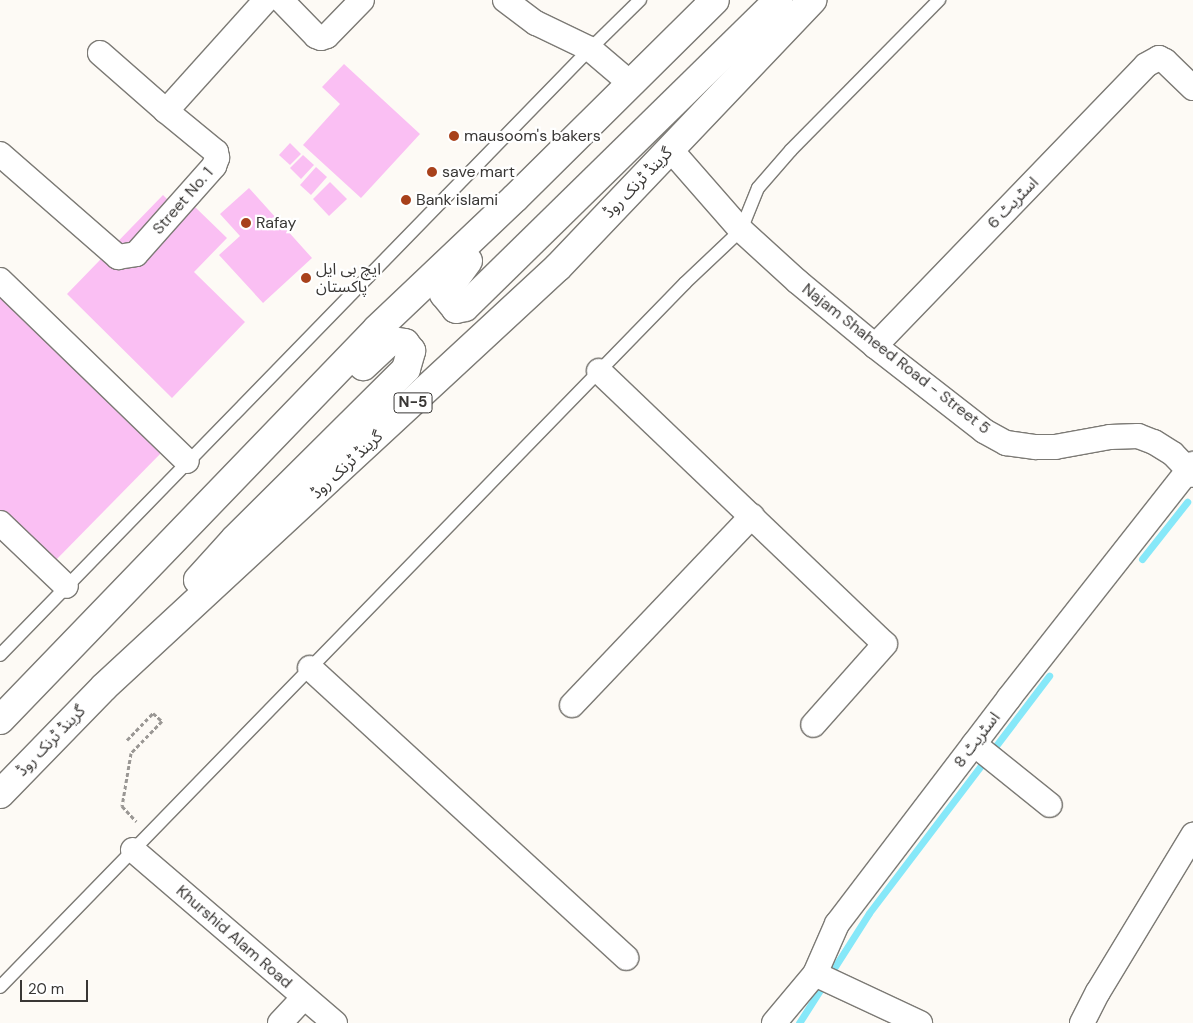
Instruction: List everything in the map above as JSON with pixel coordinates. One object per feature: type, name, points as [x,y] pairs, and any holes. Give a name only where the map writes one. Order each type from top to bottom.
[{"type":"highway","points":[[0,720],[377,329],[515,198],[715,0]]},
{"type":"highway","points":[[515,198],[446,290],[446,298],[456,309],[465,307],[779,0]]},
{"type":"highway","name":"گرینڈ ٹرنک روڈ","points":[[0,794],[104,687],[558,267],[812,0]]},
{"type":"highway","points":[[104,687],[235,539],[406,368],[411,358],[409,346],[400,342],[388,343],[168,544]]},
{"type":"street","points":[[100,53],[166,111],[266,0]]},
{"type":"street","points":[[281,0],[316,36],[321,38],[327,36],[362,0]]},
{"type":"street","points":[[505,0],[536,23],[590,49],[630,83]]},
{"type":"street","name":"اسٹریٹ 6","points":[[875,346],[1152,61],[1158,58],[1165,61],[1193,88]]},
{"type":"street","name":"Street No. 1","points":[[0,154],[118,257],[129,257],[136,254],[154,234],[214,166],[217,158],[216,152],[166,111]]},
{"type":"street","name":"Najam Shaheed Road - Street 5","points":[[670,149],[741,230],[798,282],[875,346],[984,431],[1006,443],[1021,446],[1056,447],[1084,440],[1138,436],[1154,442],[1192,469]]},
{"type":"street","points":[[0,280],[187,461]]},
{"type":"street","points":[[599,371],[885,644],[813,725]]},
{"type":"street","name":"اسٹریٹ 8","points":[[774,1023],[825,979],[837,924],[1192,469]]},
{"type":"street","points":[[572,706],[752,516]]},
{"type":"street","points":[[0,523],[66,586]]},
{"type":"street","points":[[310,668],[437,782],[626,958]]},
{"type":"street","points":[[977,747],[1050,805]]},
{"type":"street","points":[[1082,1023],[1098,992],[1193,835]]},
{"type":"street","name":"Khurshid Alam Road","points":[[141,842],[304,997],[335,1023]]},
{"type":"street","points":[[825,979],[920,1023]]},
{"type":"street","points":[[280,1023],[304,997]]},
{"type":"lane","points":[[0,655],[187,461],[640,0]]},
{"type":"lane","points":[[0,987],[685,283],[741,230],[758,188],[791,150],[939,0]]},
{"type":"path","points":[[127,740],[153,712],[162,721],[130,753],[122,806],[141,842]]},
{"type":"building","points":[[344,64],[420,134],[361,198],[303,145],[340,104],[322,87]]},
{"type":"building","points":[[290,143],[301,154],[290,165],[279,155]]},
{"type":"building","points":[[303,155],[314,165],[301,179],[290,168]]},
{"type":"building","points":[[316,167],[327,177],[311,195],[300,185]]},
{"type":"building","points":[[330,182],[347,199],[329,216],[313,199]]},
{"type":"building","points":[[249,188],[312,258],[263,303],[219,255],[240,236],[220,214]]},
{"type":"building","points":[[163,195],[185,217],[195,207],[227,238],[194,272],[245,322],[172,398],[67,294]]},
{"type":"building","points":[[0,294],[164,450],[52,564],[0,514]]},
{"type":"waterway","points":[[1142,559],[1187,502]]},
{"type":"waterway","points":[[799,1023],[869,913],[1049,676]]},
{"type":"place","name":"mausoom's bakers","points":[[454,136]]},
{"type":"place","name":"save mart","points":[[432,172]]},
{"type":"place","name":"Bank islami","points":[[406,200]]},
{"type":"place","name":"Rafay","points":[[246,223]]},
{"type":"place","name":"ایچ بی ایل پاکستان","points":[[306,278]]}]
